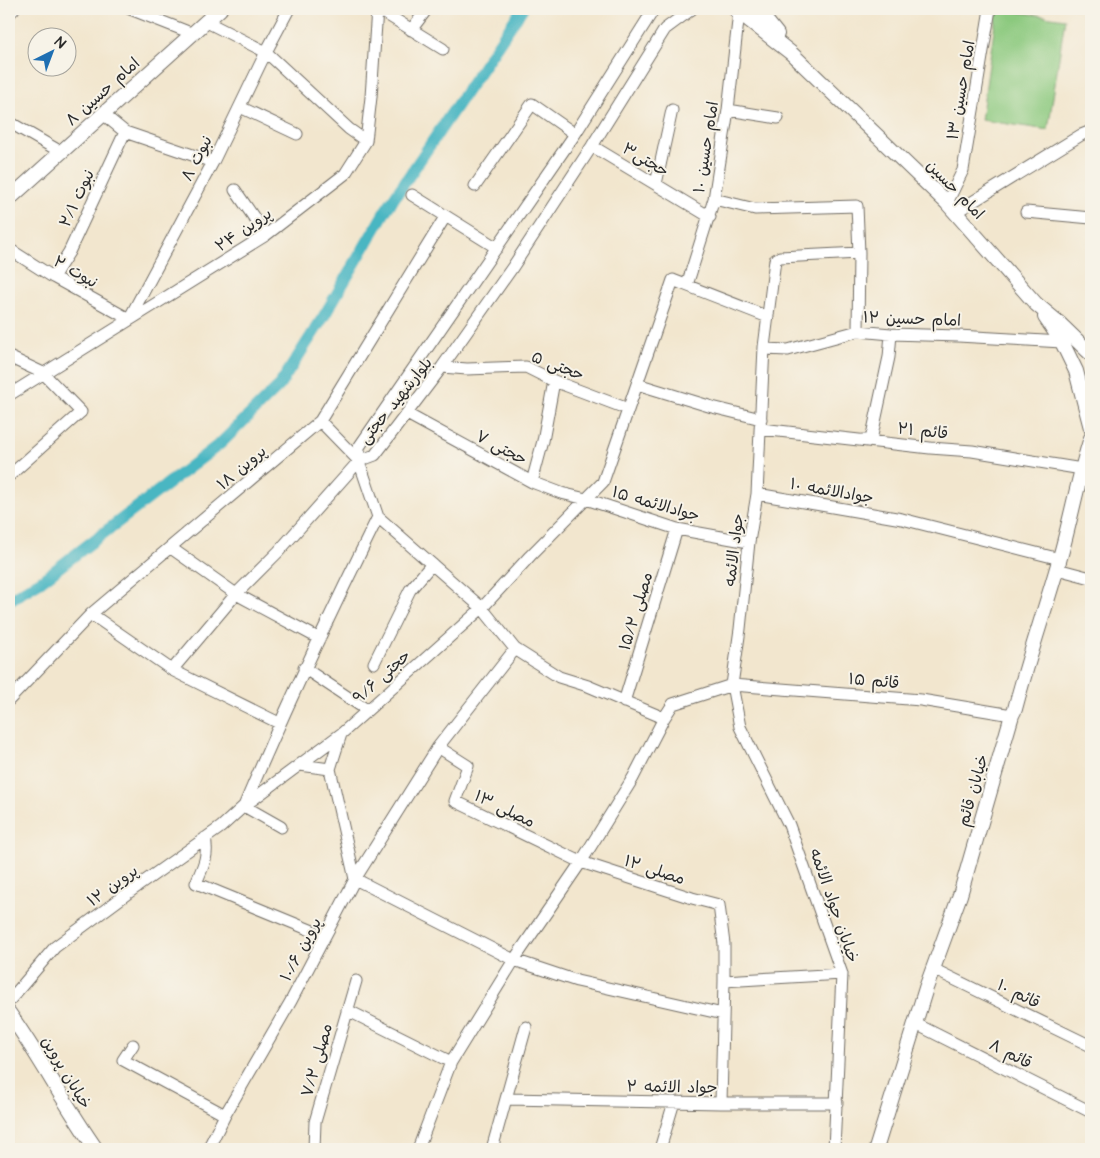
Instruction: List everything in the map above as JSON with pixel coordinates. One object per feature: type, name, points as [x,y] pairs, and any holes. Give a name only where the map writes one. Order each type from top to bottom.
[{"type":"street","points":[[9,14],[14,9]]},
{"type":"street","points":[[130,9],[191,33]]},
{"type":"street","name":"امام حسین ۸","points":[[9,199],[191,33],[220,9]]},
{"type":"street","name":"نبوت ۸","points":[[128,319],[214,162],[266,52],[289,9]]},
{"type":"street","points":[[378,9],[443,49]]},
{"type":"street","name":"پروین ۲۴","points":[[9,395],[128,319],[266,235],[345,174],[366,141],[378,9]]},
{"type":"street","points":[[411,30],[427,9]]},
{"type":"street","name":"بلوارشهید حجتی","points":[[654,9],[575,134],[359,447],[359,462],[375,455],[442,367],[512,268],[592,146],[665,29],[692,9]]},
{"type":"street","name":"امام حسین","points":[[757,9],[791,53]]},
{"type":"street","name":"امام حسین ۱۳","points":[[952,208],[963,170],[990,9]]},
{"type":"street","name":"امام حسین","points":[[737,10],[791,53],[952,208],[1036,304],[1091,354]]},
{"type":"street","name":"۱۰ امام حسین","points":[[688,285],[714,199],[728,110],[737,10]]},
{"type":"street","points":[[205,21],[266,52],[349,129],[366,141]]},
{"type":"street","points":[[475,186],[532,104],[575,134]]},
{"type":"street","points":[[240,107],[297,134]]},
{"type":"street","points":[[656,184],[672,110]]},
{"type":"street","points":[[728,110],[778,118]]},
{"type":"street","points":[[103,114],[125,132],[214,162]]},
{"type":"street","points":[[9,122],[61,152]]},
{"type":"street","points":[[952,208],[1080,135],[1091,131]]},
{"type":"street","name":"نبوت ۲/۱","points":[[53,277],[69,252],[125,132]]},
{"type":"street","name":"حجتی۳","points":[[592,146],[710,217]]},
{"type":"street","points":[[235,190],[266,235]]},
{"type":"street","points":[[412,195],[497,248]]},
{"type":"street","points":[[714,199],[755,209],[857,206],[859,253],[858,331]]},
{"type":"street","points":[[1026,212],[1091,218]]},
{"type":"street","name":"پروین ۱۸","points":[[9,700],[91,614],[320,422],[445,217]]},
{"type":"street","name":"نبوت ۲","points":[[9,248],[53,277],[128,319]]},
{"type":"street","name":"جواد الائمه","points":[[732,684],[740,629],[748,542],[757,494],[764,349],[777,258],[859,253]]},
{"type":"street","name":"حجتی ۹/۶","points":[[300,765],[341,734],[482,608],[603,482],[673,280],[688,285]]},
{"type":"street","points":[[688,285],[768,317]]},
{"type":"street","points":[[1036,304],[1062,342],[1076,371],[1091,428]]},
{"type":"street","name":"امام حسین ۱۲","points":[[764,349],[788,350],[858,331],[1062,342]]},
{"type":"street","points":[[871,440],[889,357],[891,334]]},
{"type":"street","points":[[9,357],[43,372],[81,412],[9,476]]},
{"type":"street","name":"حجتی ۵","points":[[442,367],[467,369],[526,367],[554,381],[628,409]]},
{"type":"street","points":[[532,482],[543,441],[554,381]]},
{"type":"street","name":"قائم ۲۱","points":[[637,384],[761,424],[930,448],[972,451],[1085,472]]},
{"type":"street","name":"حجتی ۷","points":[[407,414],[532,482],[586,499]]},
{"type":"street","points":[[320,422],[359,462],[378,517],[482,608],[515,649],[559,677],[664,718]]},
{"type":"street","name":"خیابان قائم","points":[[876,1149],[933,969],[960,895],[1085,472],[1091,438]]},
{"type":"street","points":[[172,670],[236,594],[278,552],[359,462]]},
{"type":"street","name":"جوادالائمه ۱۰","points":[[757,494],[902,519],[1058,564],[1091,578]]},
{"type":"street","name":"جوادالائمه ۱۵","points":[[586,499],[677,529],[748,542]]},
{"type":"street","name":"پروین ۱۲","points":[[244,806],[304,668],[378,517]]},
{"type":"street","name":"مصلی ۱۵/۲","points":[[624,702],[677,529]]},
{"type":"street","points":[[171,548],[236,594],[318,638]]},
{"type":"street","points":[[374,664],[410,590],[432,564]]},
{"type":"street","points":[[91,614],[172,670],[279,723]]},
{"type":"street","name":"پروین ۱۰/۶","points":[[208,1149],[355,879],[438,747],[515,649]]},
{"type":"street","points":[[304,668],[367,710]]},
{"type":"street","points":[[418,1149],[451,1062],[514,960],[581,862],[633,778],[673,704],[732,684]]},
{"type":"street","name":"قائم ۱۵","points":[[732,684],[921,700],[1012,714]]},
{"type":"street","name":"خیابان جواد الائمه","points":[[732,684],[740,727],[789,825],[842,974],[834,1149]]},
{"type":"street","points":[[341,734],[330,769],[355,879],[514,960],[577,981],[723,1014]]},
{"type":"street","name":"مصلی ۱۳","points":[[438,747],[468,766],[455,801],[581,862]]},
{"type":"street","points":[[300,765],[330,769]]},
{"type":"street","name":"پروین ۱۲","points":[[9,1001],[55,947],[128,892],[205,838],[244,806],[300,765]]},
{"type":"street","points":[[244,806],[281,827]]},
{"type":"street","points":[[205,838],[207,851],[196,882],[325,936]]},
{"type":"street","name":"مصلی ۱۲","points":[[581,862],[719,905],[724,944],[724,981]]},
{"type":"street","name":"قائم ۱۰","points":[[933,969],[1091,1046]]},
{"type":"street","points":[[721,1103],[724,981],[842,974]]},
{"type":"street","name":"مصلی ۷/۲","points":[[314,1149],[315,1122],[356,981]]},
{"type":"street","points":[[347,1010],[451,1062]]},
{"type":"street","name":"خیابان پروین","points":[[9,1013],[22,1031],[75,1120],[96,1149]]},
{"type":"street","name":"قائم ۸","points":[[916,1024],[1091,1112]]},
{"type":"street","points":[[492,1149],[526,1027]]},
{"type":"street","points":[[133,1045],[123,1060],[225,1115]]},
{"type":"street","name":"جواد الائمه ۲","points":[[507,1098],[721,1103],[837,1103]]},
{"type":"street","points":[[660,1149],[674,1102]]},
{"type":"green space","points":[[997,9],[1065,19],[1048,130],[981,120]]},
{"type":"waterway","points":[[9,600],[41,581],[221,443],[279,386],[324,316],[386,210],[522,9]]}]
